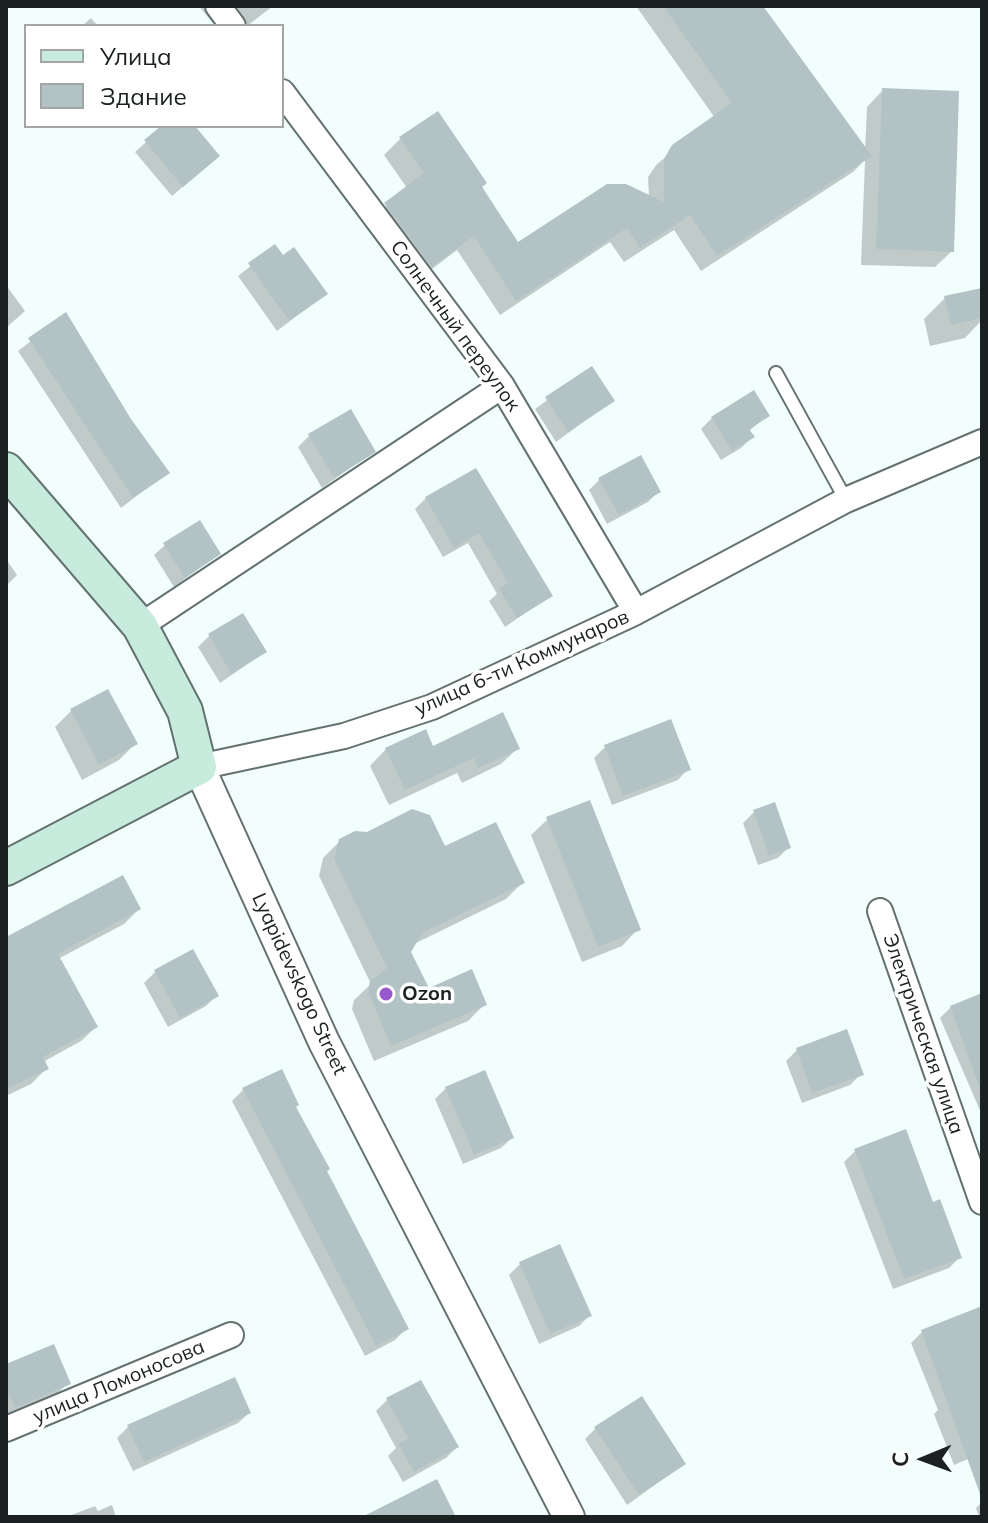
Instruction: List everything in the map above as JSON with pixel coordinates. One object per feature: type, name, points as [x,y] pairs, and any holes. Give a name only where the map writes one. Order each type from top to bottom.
[{"type":"main road","name":"Lyapidevskogo Street","points":[[6,470],[140,626],[185,711],[199,767]]},
{"type":"main road","name":"улица 6-ти Коммунаров","points":[[6,868],[199,767]]},
{"type":"street","points":[[218,6],[232,24]]},
{"type":"street","name":"Солнечный переулок","points":[[284,95],[502,386],[636,612]]},
{"type":"street","points":[[140,626],[502,386]]},
{"type":"street","name":"улица 6-ти Коммунаров","points":[[199,767],[344,736],[432,707],[636,612],[846,500],[982,442]]},
{"type":"street","name":"Lyapidevskogo Street","points":[[199,767],[324,1042],[569,1517]]},
{"type":"street","name":"Электрическая улица","points":[[880,911],[982,1202]]},
{"type":"street","name":"улица Ломоносова","points":[[6,1429],[231,1335]]},
{"type":"lane","points":[[776,373],[846,500]]},
{"type":"building","points":[[663,6],[763,6],[872,156],[717,256],[690,215],[640,248],[627,228],[516,301],[474,236],[432,267],[384,203],[424,173],[399,137],[438,111],[487,183],[482,187],[518,242],[607,184],[626,184],[664,202],[664,159],[672,145],[732,103]]},
{"type":"building","points":[[882,88],[959,91],[954,252],[876,249]]},
{"type":"building","points":[[159,128],[197,128],[220,156],[183,187],[144,140]]},
{"type":"building","points":[[275,244],[283,255],[294,247],[328,294],[289,321],[248,263]]},
{"type":"building","points":[[982,288],[982,318],[951,325],[944,296]]},
{"type":"building","points":[[66,312],[131,419],[170,473],[133,498],[28,338]]},
{"type":"building","points":[[592,366],[615,401],[568,432],[545,397]]},
{"type":"building","points":[[754,390],[770,416],[749,429],[755,437],[732,451],[711,417]]},
{"type":"building","points":[[351,409],[376,452],[334,478],[308,434]]},
{"type":"building","points":[[641,455],[661,492],[619,515],[598,478]]},
{"type":"building","points":[[476,468],[553,596],[517,618],[499,589],[508,583],[479,533],[454,548],[425,497]]},
{"type":"building","points":[[200,520],[221,554],[185,578],[163,543]]},
{"type":"building","points":[[243,613],[267,652],[231,674],[208,634]]},
{"type":"building","points":[[108,689],[138,744],[99,765],[70,709]]},
{"type":"building","points":[[503,712],[520,749],[478,768],[474,758],[405,790],[385,748],[426,729],[433,746]]},
{"type":"building","points":[[671,719],[691,770],[623,796],[604,745]]},
{"type":"building","points":[[590,800],[641,930],[598,947],[546,817]]},
{"type":"building","points":[[775,802],[791,848],[769,856],[753,810]]},
{"type":"building","points":[[412,809],[430,815],[445,846],[496,822],[525,883],[422,933],[411,952],[429,988],[472,969],[487,1005],[391,1046],[368,992],[370,981],[387,968],[334,859],[339,839],[355,831],[367,832]]},
{"type":"building","points":[[123,875],[141,909],[58,954],[98,1027],[43,1057],[49,1069],[6,1089],[6,937]]},
{"type":"building","points":[[193,949],[219,996],[180,1018],[154,970]]},
{"type":"building","points":[[982,993],[982,1085],[979,1086],[950,1006]]},
{"type":"building","points":[[847,1029],[864,1075],[812,1093],[796,1048]]},
{"type":"building","points":[[282,1069],[299,1105],[296,1107],[330,1169],[327,1171],[409,1329],[376,1346],[242,1088]]},
{"type":"building","points":[[485,1070],[514,1138],[474,1155],[445,1087]]},
{"type":"building","points":[[906,1129],[933,1202],[940,1199],[962,1258],[904,1279],[854,1149]]},
{"type":"building","points":[[560,1244],[592,1316],[550,1334],[519,1262]]},
{"type":"building","points":[[982,1306],[982,1494],[980,1494],[921,1330]]},
{"type":"building","points":[[54,1344],[71,1384],[15,1408],[6,1387],[6,1364]]},
{"type":"building","points":[[235,1377],[251,1413],[144,1462],[127,1425]]},
{"type":"building","points":[[421,1380],[459,1447],[414,1472],[398,1444],[408,1438],[386,1398]]},
{"type":"building","points":[[642,1396],[686,1464],[639,1495],[594,1427]]},
{"type":"building","points":[[437,1479],[456,1517],[362,1517]]},
{"type":"place","name":"Ozon","points":[[386,994]]}]
